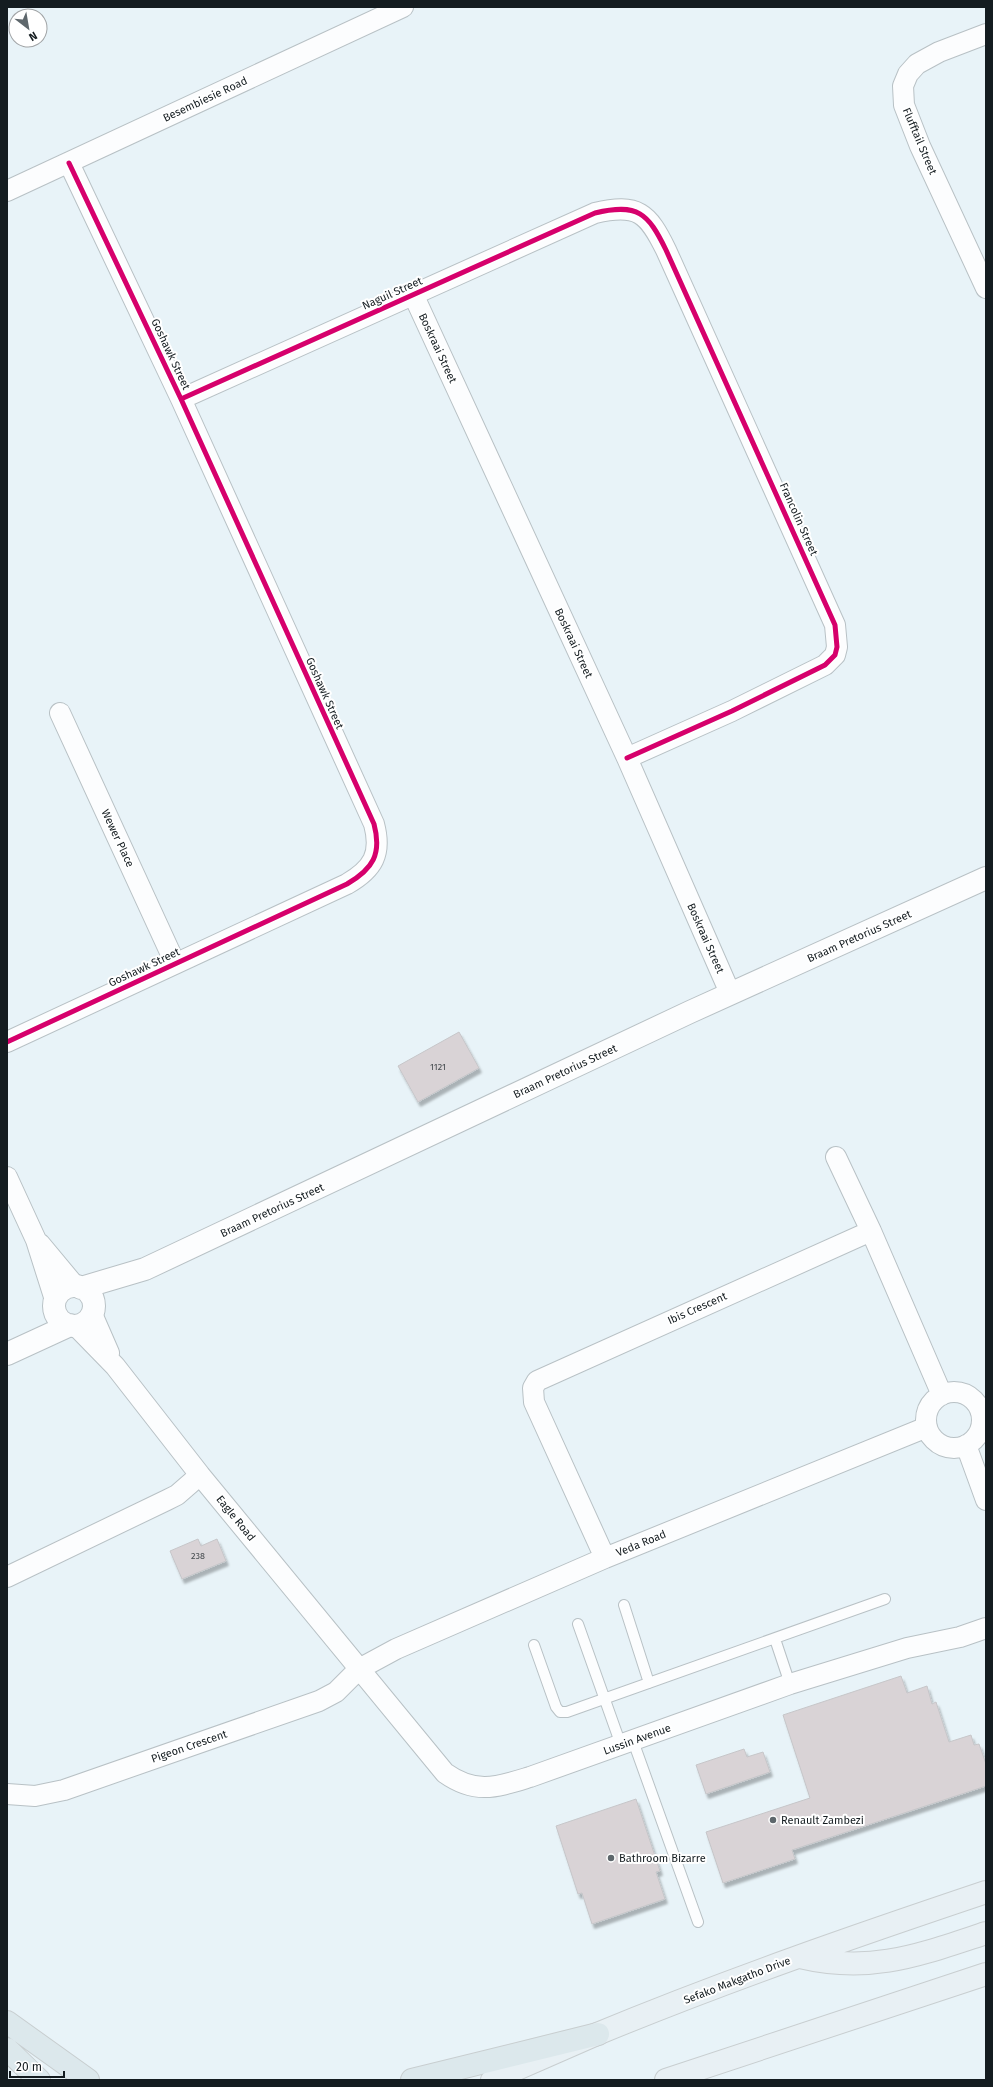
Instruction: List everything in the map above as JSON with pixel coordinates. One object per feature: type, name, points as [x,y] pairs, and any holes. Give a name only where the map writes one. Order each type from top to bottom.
[{"type":"highway","points":[[7,2022],[88,2080]]},
{"type":"highway","points":[[412,2080],[598,2034]]},
{"type":"highway","points":[[43,2048],[70,2080]]},
{"type":"highway","points":[[7,2049],[39,2080]]},
{"type":"main road","points":[[954,1903],[986,1882]]},
{"type":"main road","name":"Sefako Makgatho Drive","points":[[492,2080],[598,2034],[798,1956],[986,1892]]},
{"type":"main road","points":[[798,1956],[836,1963],[878,1963],[913,1957],[986,1933]]},
{"type":"main road","points":[[666,2080],[986,1974]]},
{"type":"street","name":"Besembiesie Road","points":[[7,191],[403,7]]},
{"type":"street","name":"Flufftail Street","points":[[986,34],[939,52],[917,64],[908,74],[902,86],[904,105],[920,146],[986,288]]},
{"type":"street","name":"Goshawk Street","points":[[7,1042],[359,877],[371,866],[376,852],[377,841],[374,824],[181,399],[68,163]]},
{"type":"street","name":"Naguil Street","points":[[181,399],[595,213],[612,209]]},
{"type":"street","name":"Francolin Street","points":[[612,209],[633,210],[651,223],[658,234],[761,459],[834,626],[837,647],[831,659],[801,678],[627,758]]},
{"type":"street","name":"Boskraai Street","points":[[413,294],[627,758],[730,993]]},
{"type":"street","name":"Wewer Place","points":[[60,713],[175,963]]},
{"type":"street","name":"Braam Pretorius Street","points":[[78,1287],[145,1269],[730,993],[986,878]]},
{"type":"street","points":[[836,1158],[871,1231],[942,1395]]},
{"type":"street","points":[[7,1177],[36,1240],[59,1318],[82,1318],[90,1296],[78,1287],[36,1240]]},
{"type":"street","name":"Ibis Crescent","points":[[605,1558],[534,1402],[533,1388],[537,1381],[871,1231]]},
{"type":"street","name":"Braam Pretorius Street","points":[[11,1352],[82,1318],[145,1269]]},
{"type":"street","points":[[55,1303],[63,1289],[78,1287]]},
{"type":"street","name":"Braam Pretorius Street","points":[[11,1352],[42,1326],[55,1303]]},
{"type":"street","name":"Eagle Road","points":[[82,1318],[114,1366],[200,1475],[359,1668]]},
{"type":"street","points":[[948,1393],[961,1394],[972,1400],[981,1402],[980,1429],[974,1440],[966,1445],[955,1448],[943,1446],[934,1440],[927,1427],[926,1418],[929,1408],[934,1400],[942,1395],[948,1393]]},
{"type":"street","name":"Veda Road","points":[[359,1668],[396,1648],[605,1558],[927,1427]]},
{"type":"street","points":[[966,1445],[986,1500]]},
{"type":"street","points":[[7,1577],[172,1498],[200,1475]]},
{"type":"street","name":"Lussin Avenue","points":[[359,1668],[445,1773],[454,1779],[475,1787],[483,1788],[500,1786],[627,1743],[790,1684],[907,1648],[960,1637],[986,1628]]},
{"type":"street","name":"Lussin Avenue","points":[[960,1637],[986,1644]]},
{"type":"street","name":"Pigeon Crescent","points":[[7,1794],[35,1796],[64,1790],[319,1702],[336,1692],[359,1668]]},
{"type":"lane","points":[[534,1645],[556,1707],[560,1712],[567,1712],[885,1599]]},
{"type":"lane","points":[[624,1605],[649,1683]]},
{"type":"lane","points":[[578,1624],[604,1699],[627,1743],[698,1922]]},
{"type":"lane","points":[[775,1639],[790,1684]]},
{"type":"building","points":[[459,1032],[479,1068],[418,1102],[398,1066]]},
{"type":"building","points":[[198,1539],[201,1546],[217,1539],[226,1561],[182,1579],[170,1551]]},
{"type":"building","points":[[901,1676],[907,1693],[927,1686],[932,1704],[936,1702],[949,1742],[971,1735],[974,1745],[979,1744],[986,1764],[986,1786],[792,1850],[795,1859],[723,1883],[706,1832],[810,1798],[783,1715]]},
{"type":"building","points":[[744,1749],[747,1757],[763,1752],[770,1772],[706,1794],[696,1765]]},
{"type":"building","name":"Bathroom Bizarre","points":[[636,1799],[660,1871],[656,1872],[665,1899],[592,1924],[582,1893],[578,1894],[556,1826]]},
{"type":"cycle path","points":[[7,1042],[347,884],[363,873],[369,866],[376,852],[377,844],[374,824],[181,399],[69,163]]},
{"type":"cycle path","points":[[181,399],[595,213],[622,209],[640,214],[647,219],[660,237],[835,625],[837,647],[835,655],[825,665],[732,711],[627,758]]},
{"type":"place","name":"Renault Zambezi","points":[[773,1820]]},
{"type":"place","name":"Bathroom Bizarre","points":[[611,1858]]}]
